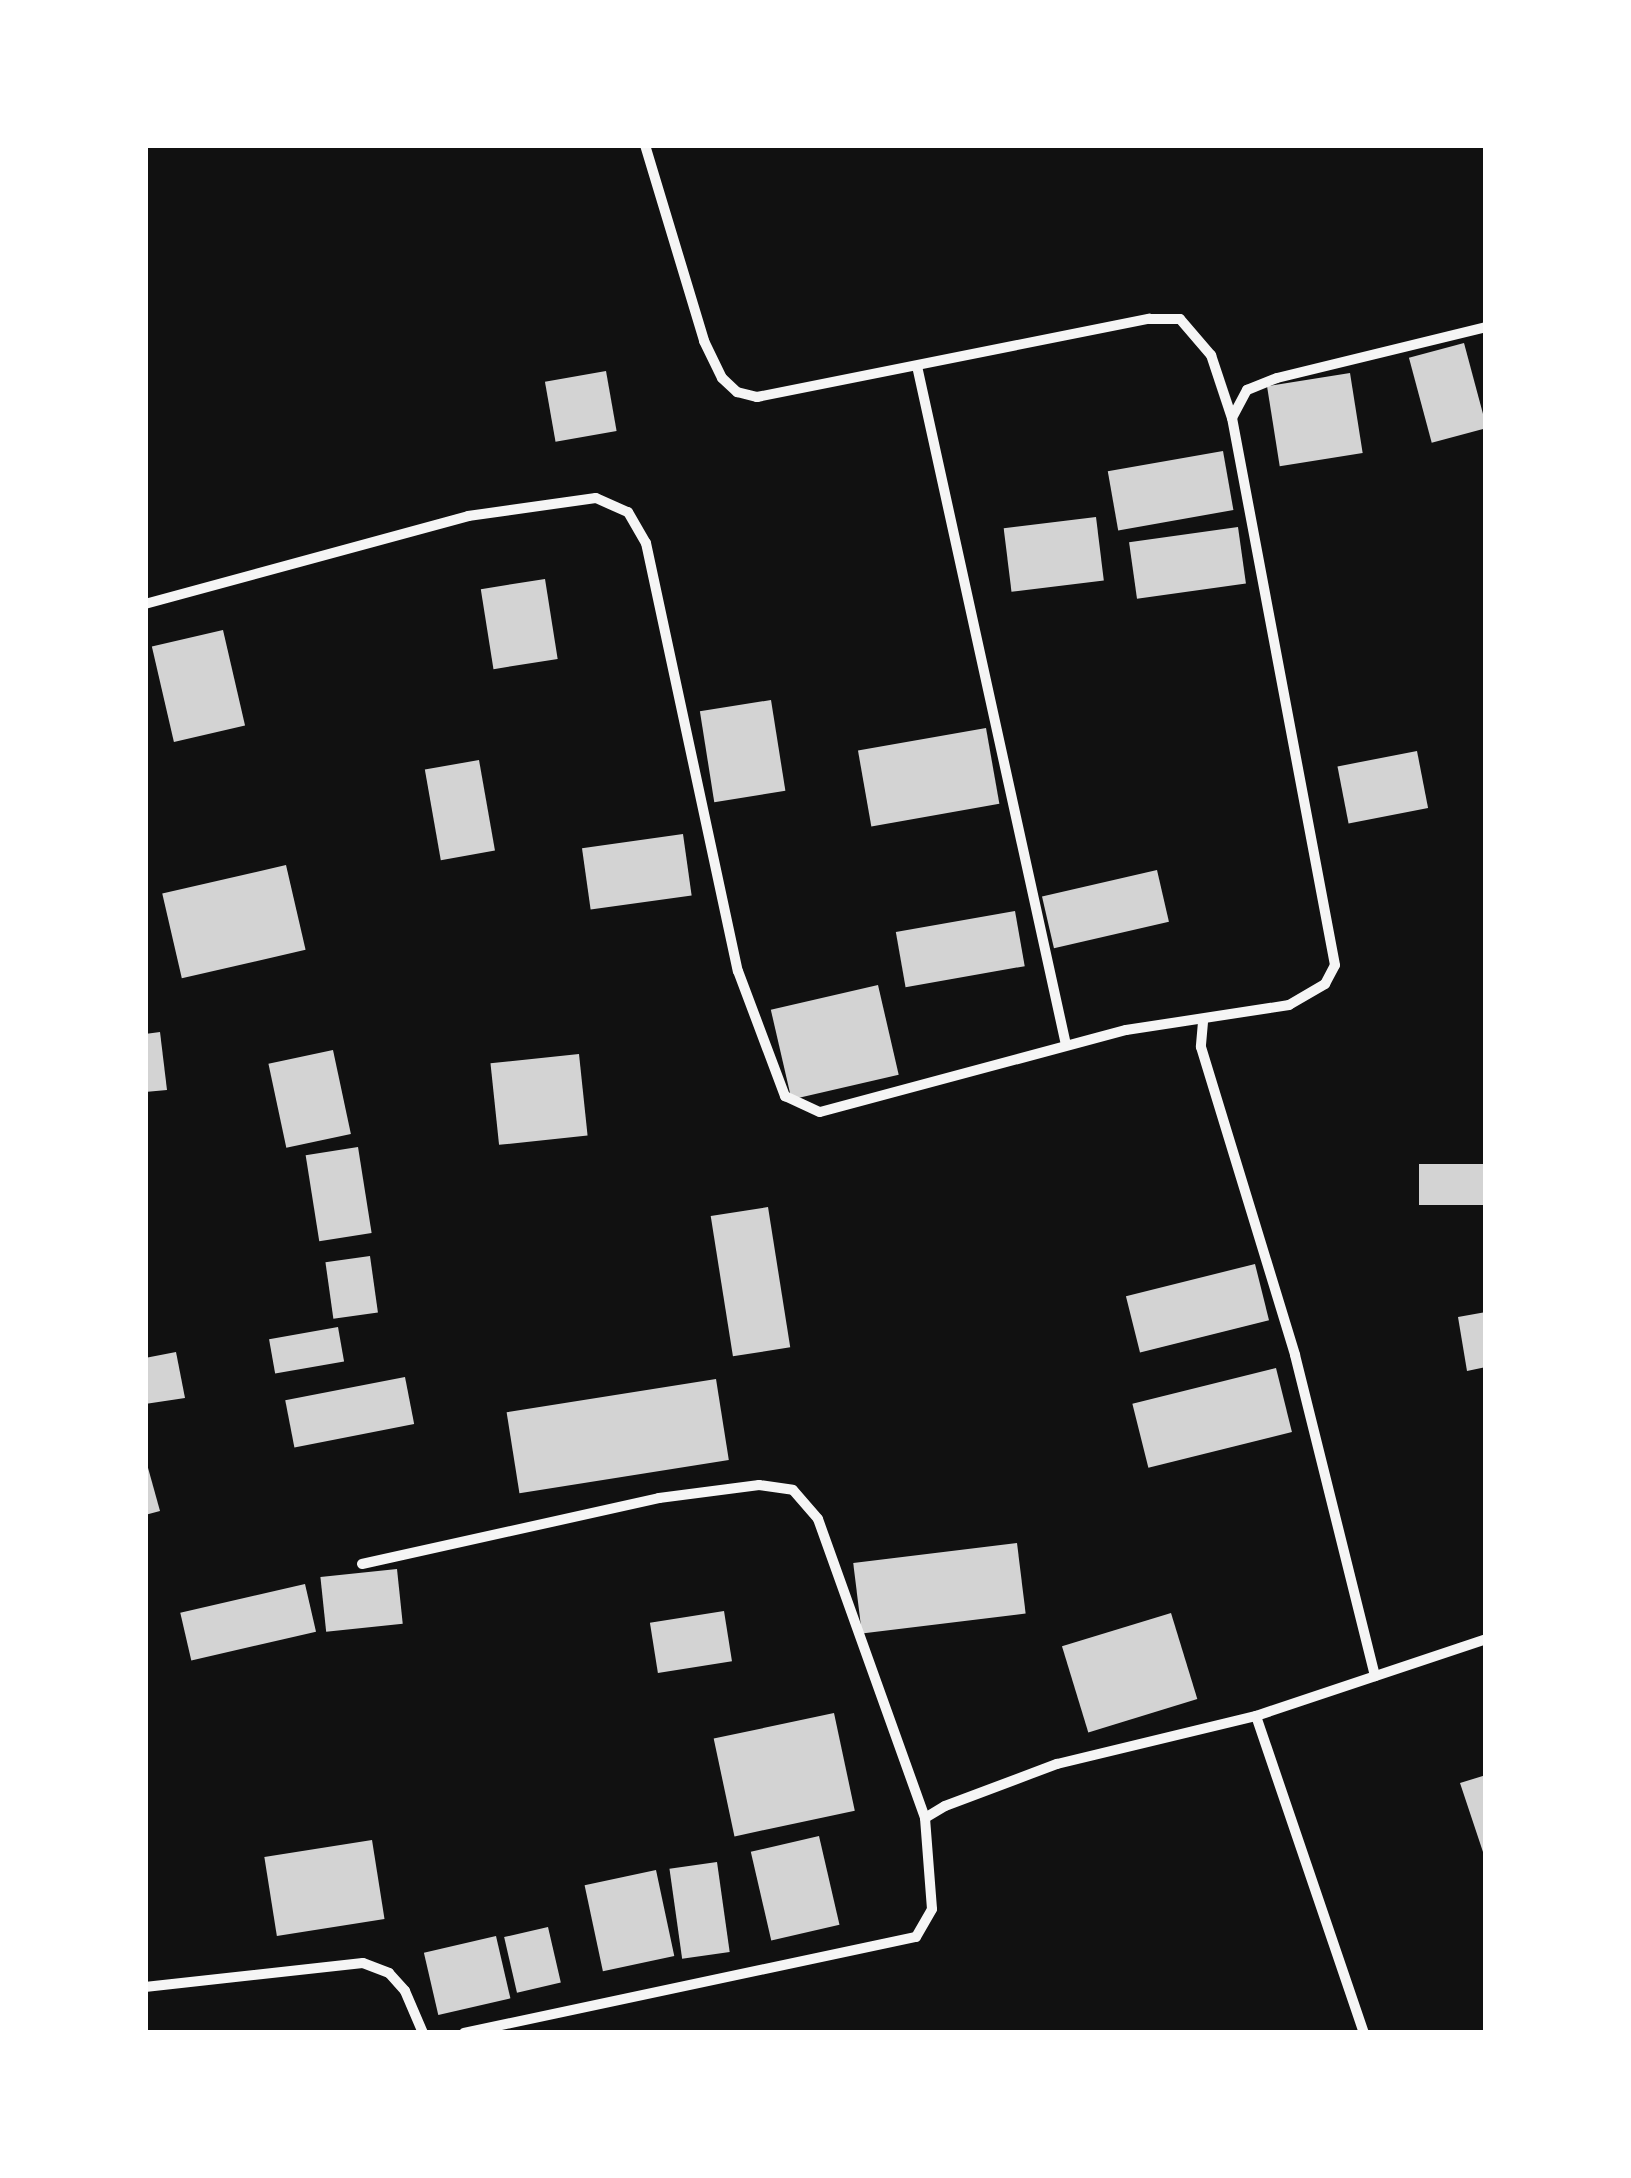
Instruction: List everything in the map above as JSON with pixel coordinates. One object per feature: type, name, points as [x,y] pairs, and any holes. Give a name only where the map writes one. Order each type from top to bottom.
[{"type":"street","points":[[145,604],[468,516],[596,498],[628,512],[646,543],[738,971],[785,1096],[820,1112],[1066,1045],[1289,1005],[1326,984],[1334,965],[1232,418],[1211,355],[1196,331],[1180,320],[1149,319],[757,396],[737,392],[722,378],[704,341],[645,145]]},
{"type":"street","points":[[1232,418],[1247,390],[1277,378],[1486,327]]},
{"type":"street","points":[[917,366],[1009,810],[1066,1045]]},
{"type":"street","points":[[1203,1022],[1201,1047],[1295,1355],[1375,1676]]},
{"type":"street","points":[[362,1564],[659,1498],[759,1486],[793,1490],[818,1519],[925,1818],[932,1909],[916,1938],[464,2033]]},
{"type":"street","points":[[925,1818],[1057,1764],[1256,1716],[1486,1639]]},
{"type":"street","points":[[1256,1716],[1364,2033]]},
{"type":"street","points":[[145,1986],[363,1963],[389,1973],[405,1991],[423,2033]]},
{"type":"building","points":[[1464,343],[1486,428],[1432,443],[1409,358]]},
{"type":"building","points":[[606,371],[617,431],[556,442],[545,382]]},
{"type":"building","points":[[1350,373],[1363,453],[1280,466],[1267,386]]},
{"type":"building","points":[[1223,451],[1233,510],[1118,530],[1108,471]]},
{"type":"building","points":[[1096,517],[1104,581],[1011,592],[1004,528]]},
{"type":"building","points":[[1238,527],[1246,583],[1137,599],[1129,542]]},
{"type":"building","points":[[545,579],[558,659],[493,669],[481,589]]},
{"type":"building","points":[[223,630],[245,725],[174,742],[152,646]]},
{"type":"building","points":[[771,700],[785,791],[714,802],[700,711]]},
{"type":"building","points":[[986,728],[999,804],[871,826],[858,751]]},
{"type":"building","points":[[1417,751],[1428,808],[1349,823],[1337,766]]},
{"type":"building","points":[[479,760],[495,851],[441,860],[425,770]]},
{"type":"building","points":[[683,834],[692,895],[591,910],[582,848]]},
{"type":"building","points":[[286,865],[306,950],[182,978],[162,894]]},
{"type":"building","points":[[1157,870],[1169,922],[1054,948],[1042,897]]},
{"type":"building","points":[[1015,911],[1025,966],[906,987],[896,932]]},
{"type":"building","points":[[878,985],[899,1075],[792,1099],[771,1010]]},
{"type":"building","points":[[160,1032],[167,1090],[145,1092],[145,1034]]},
{"type":"building","points":[[333,1050],[351,1134],[286,1148],[268,1064]]},
{"type":"building","points":[[579,1054],[588,1136],[499,1145],[490,1063]]},
{"type":"building","points":[[358,1147],[372,1233],[319,1241],[306,1155]]},
{"type":"building","points":[[1419,1164],[1486,1164],[1486,1205],[1419,1205]]},
{"type":"building","points":[[768,1207],[790,1347],[733,1356],[711,1216]]},
{"type":"building","points":[[370,1256],[378,1312],[333,1319],[325,1262]]},
{"type":"building","points":[[1255,1264],[1269,1320],[1140,1352],[1126,1296]]},
{"type":"building","points":[[1486,1312],[1486,1367],[1467,1371],[1458,1317]]},
{"type":"building","points":[[338,1327],[344,1361],[275,1374],[269,1339]]},
{"type":"building","points":[[176,1352],[185,1398],[145,1404],[145,1358]]},
{"type":"building","points":[[1276,1368],[1292,1432],[1148,1468],[1132,1404]]},
{"type":"building","points":[[405,1377],[414,1424],[294,1447],[285,1400]]},
{"type":"building","points":[[716,1379],[729,1460],[519,1493],[507,1412]]},
{"type":"building","points":[[145,1457],[160,1511],[145,1515]]},
{"type":"building","points":[[1017,1543],[1026,1613],[862,1634],[853,1563]]},
{"type":"building","points":[[397,1569],[403,1624],[326,1632],[320,1577]]},
{"type":"building","points":[[305,1584],[316,1632],[191,1661],[180,1613]]},
{"type":"building","points":[[724,1611],[732,1661],[658,1673],[650,1623]]},
{"type":"building","points":[[1171,1613],[1197,1699],[1088,1732],[1062,1646]]},
{"type":"building","points":[[834,1713],[855,1811],[734,1836],[714,1739]]},
{"type":"building","points":[[1486,1775],[1486,1858],[1485,1858],[1460,1783]]},
{"type":"building","points":[[819,1836],[839,1925],[771,1940],[751,1852]]},
{"type":"building","points":[[372,1840],[385,1919],[277,1936],[264,1857]]},
{"type":"building","points":[[717,1862],[730,1952],[682,1959],[669,1869]]},
{"type":"building","points":[[656,1870],[674,1956],[603,1971],[585,1885]]},
{"type":"building","points":[[548,1927],[561,1983],[517,1993],[504,1937]]},
{"type":"building","points":[[496,1936],[510,1998],[438,2015],[424,1953]]}]
